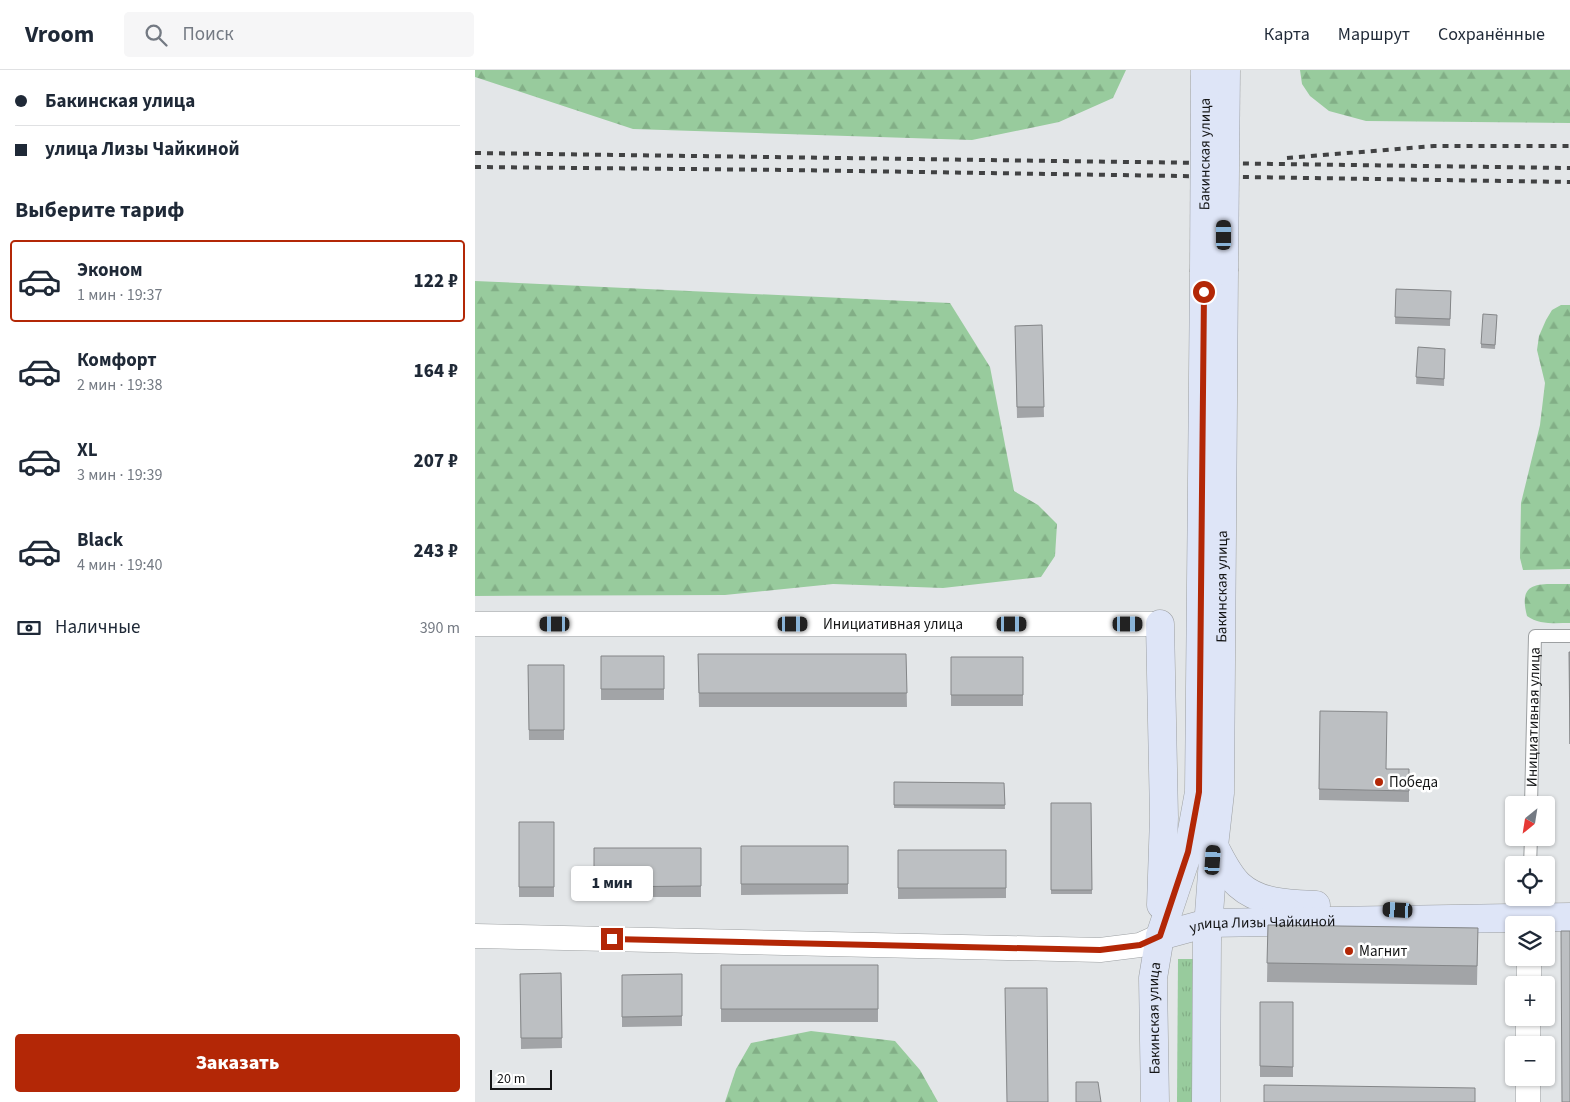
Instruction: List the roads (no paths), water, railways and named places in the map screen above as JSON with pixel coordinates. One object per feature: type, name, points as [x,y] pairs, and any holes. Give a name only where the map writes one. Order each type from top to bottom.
[{"type":"main road","name":"Бакинская улица","points":[[1205,70],[1214,272]]},
{"type":"main road","name":"Бакинская улица","points":[[1206,1102],[1208,923],[1214,846],[1199,792],[1214,272],[1226,70]]},
{"type":"main road","points":[[1160,624],[1164,816],[1160,936]]},
{"type":"main road","name":"Бакинская улица","points":[[1155,1102],[1153,978],[1160,936],[1188,852],[1206,819]]},
{"type":"main road","name":"улица Лизы Чайкиной","points":[[1214,846],[1229,873],[1239,885],[1267,900],[1285,904],[1570,917]]},
{"type":"main road","name":"улица Лизы Чайкиной","points":[[1160,936],[1208,923],[1525,914]]},
{"type":"street","name":"Инициативная улица","points":[[475,624],[1160,624]]},
{"type":"street","points":[[1164,816],[1206,819]]},
{"type":"street","name":"улица Лизы Чайкиной","points":[[475,936],[1100,950],[1140,945],[1160,936]]},
{"type":"street","points":[[1528,1086],[1528,1102]]},
{"type":"lane","name":"Инициативная улица","points":[[1531,796],[1535,636],[1570,636]]},
{"type":"railway","points":[[1287,158],[1434,146],[1570,146]]},
{"type":"railway","points":[[475,153],[1570,168]]},
{"type":"railway","points":[[475,167],[1570,182]]},
{"type":"place","name":"Победа","points":[[1379,782]]},
{"type":"place","name":"Магнит","points":[[1349,951]]}]
